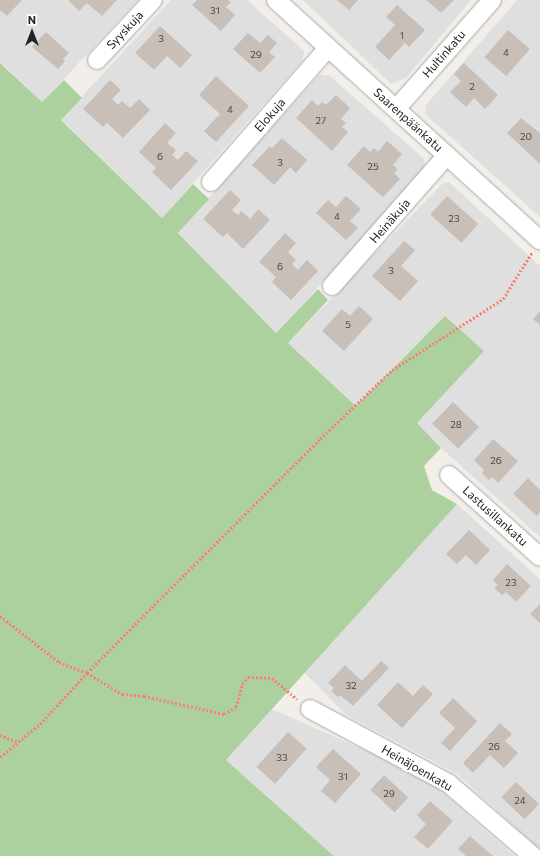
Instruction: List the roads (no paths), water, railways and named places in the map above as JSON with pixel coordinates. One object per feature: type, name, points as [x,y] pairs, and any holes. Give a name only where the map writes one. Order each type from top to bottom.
[{"type":"street","name":"Syyskuja","points":[[97,60],[153,0]]},
{"type":"street","name":"Saarenpäänkatu","points":[[276,0],[540,240]]},
{"type":"street","name":"Hultinkatu","points":[[396,109],[492,0]]},
{"type":"street","name":"Elokuja","points":[[211,182],[328,48]]},
{"type":"street","name":"Heinäkuja","points":[[332,286],[447,155]]},
{"type":"street","name":"Lastusillankatu","points":[[449,475],[540,557]]},
{"type":"street","name":"Heinäjoenkatu","points":[[310,709],[448,783],[533,856]]}]
